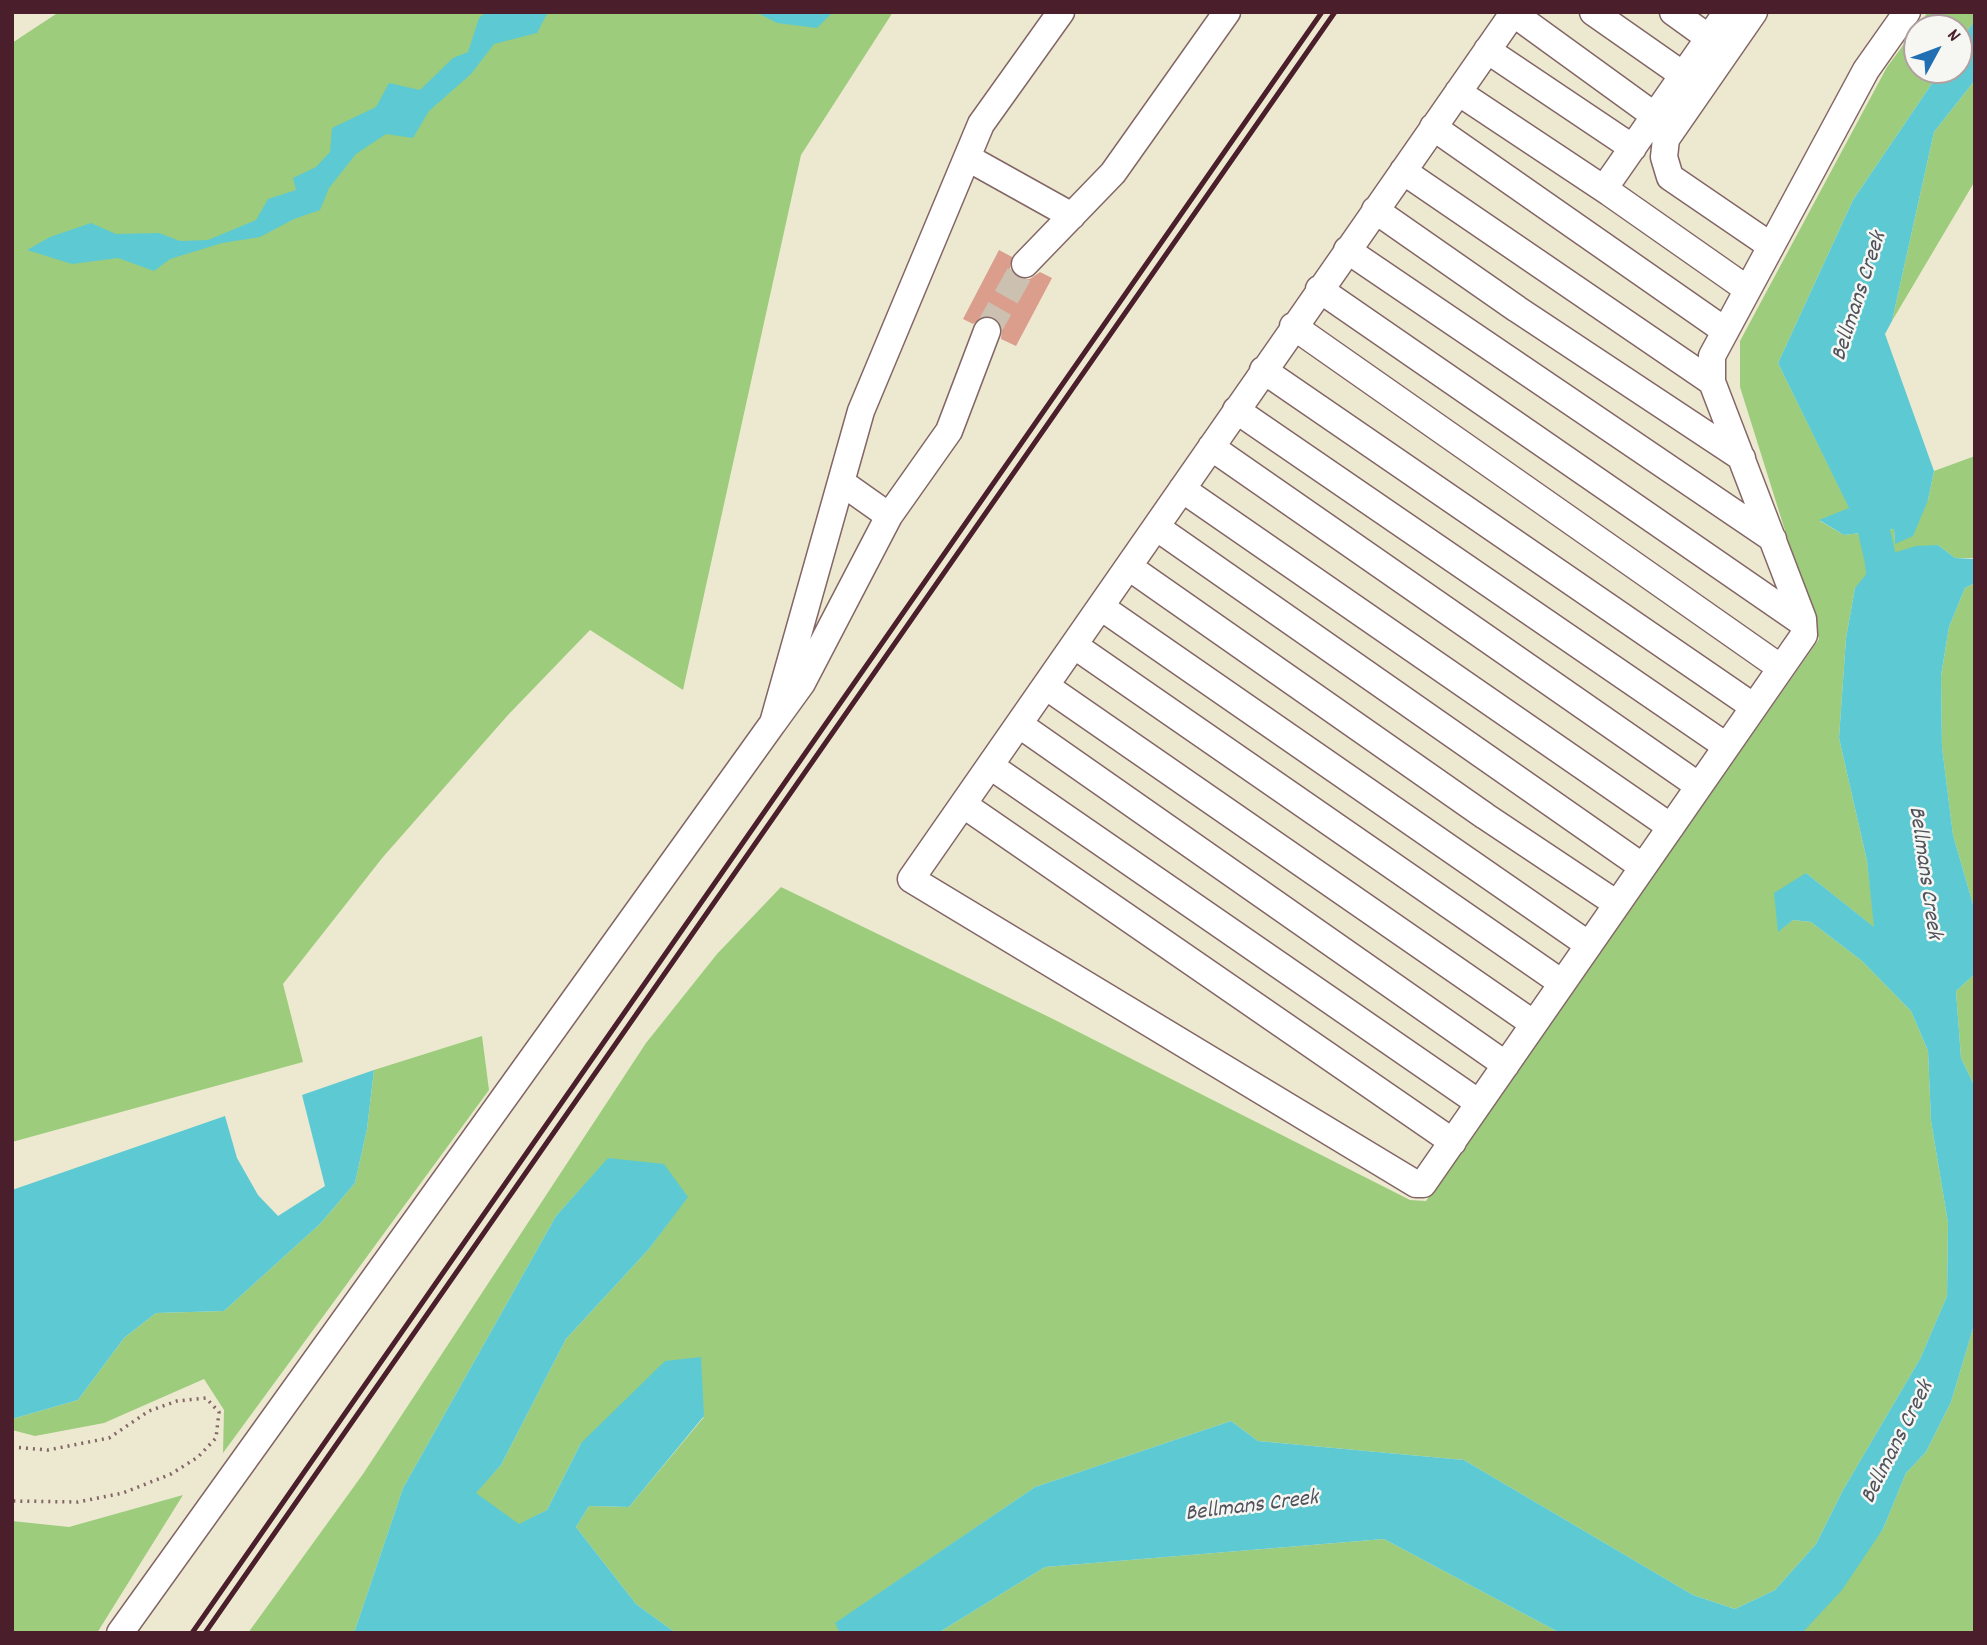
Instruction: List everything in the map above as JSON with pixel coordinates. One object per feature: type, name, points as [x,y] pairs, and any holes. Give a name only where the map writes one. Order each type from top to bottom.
[{"type":"lane","points":[[773,723],[861,411],[981,124],[1062,12]]},
{"type":"lane","points":[[1025,264],[1113,173],[1227,12]]},
{"type":"lane","points":[[1594,12],[1683,75]]},
{"type":"lane","points":[[1673,12],[1709,38]]},
{"type":"lane","points":[[1610,193],[1608,183],[1727,12]]},
{"type":"lane","points":[[1755,12],[1666,139],[1664,157],[1670,177],[1771,246]]},
{"type":"lane","points":[[1655,116],[1513,13],[1293,326],[992,767],[911,879],[1416,1184],[1423,1184],[1453,1142],[1804,635],[1803,623],[1773,539],[1712,382],[1712,356],[1866,70],[1907,12]]},
{"type":"lane","points":[[1487,50],[1633,148]]},
{"type":"lane","points":[[1458,92],[1610,193],[1747,289]]},
{"type":"lane","points":[[1433,128],[1724,330]]},
{"type":"lane","points":[[968,158],[1072,216]]},
{"type":"lane","points":[[1403,171],[1712,382]]},
{"type":"lane","points":[[1375,210],[1517,309],[1742,458]]},
{"type":"lane","points":[[1347,250],[1773,539]]},
{"type":"lane","points":[[1319,289],[1803,623]]},
{"type":"lane","points":[[1293,326],[1781,668]]},
{"type":"lane","points":[[120,1633],[802,683],[889,516],[948,431],[987,331]]},
{"type":"lane","points":[[1263,370],[1754,707]]},
{"type":"lane","points":[[1236,410],[1727,746]]},
{"type":"lane","points":[[1211,447],[1699,786]]},
{"type":"lane","points":[[841,482],[889,516]]},
{"type":"lane","points":[[1182,489],[1671,827]]},
{"type":"lane","points":[[1156,527],[1643,867]]},
{"type":"lane","points":[[1129,567],[1474,808],[1617,904]]},
{"type":"lane","points":[[1101,607],[1589,945]]},
{"type":"lane","points":[[1074,646],[1562,983]]},
{"type":"lane","points":[[1047,687],[1534,1024]]},
{"type":"lane","points":[[1020,725],[1506,1065]]},
{"type":"lane","points":[[992,767],[1479,1103]]},
{"type":"lane","points":[[964,805],[1453,1142]]},
{"type":"path","points":[[12,1447],[48,1450],[109,1438],[149,1411],[177,1401],[206,1398],[219,1412],[216,1438],[198,1457],[171,1474],[123,1493],[78,1502],[12,1501]]},
{"type":"green space","points":[[59,12],[893,12],[801,155],[683,690],[590,630],[508,715],[383,857],[283,984],[303,1062],[12,1142],[12,43]]},
{"type":"green space","points":[[1975,12],[1975,20],[1973,23],[1973,14],[1927,14]]},
{"type":"green space","points":[[1903,46],[1903,84],[1932,84],[1853,200],[1778,363],[1850,509],[1820,521],[1844,535],[1894,529],[1895,543],[1928,500],[1934,471],[1975,456],[1975,558],[1955,558],[1938,545],[1855,588],[1846,638],[1839,738],[1867,861],[1875,928],[1806,873],[1778,931],[1793,920],[1811,922],[1862,961],[1911,1011],[1928,1051],[1931,1121],[1948,1223],[1947,1296],[1920,1359],[1843,1490],[1816,1544],[1775,1590],[1735,1609],[1693,1595],[1464,1460],[1258,1441],[1231,1421],[1035,1487],[836,1623],[840,1633],[676,1633],[636,1604],[576,1527],[589,1506],[629,1507],[704,1417],[581,1443],[547,1510],[519,1525],[475,1493],[501,1465],[566,1339],[649,1249],[687,1197],[609,1158],[556,1216],[403,1488],[354,1633],[248,1633],[363,1474],[646,1043],[717,954],[781,887],[1053,1019],[1410,1200],[1426,1201],[1819,639],[1740,387],[1740,341],[1887,67]]},
{"type":"green space","points":[[1975,80],[1975,181],[1892,321],[1934,132]]},
{"type":"green space","points":[[1975,583],[1975,911],[1953,835],[1942,747],[1941,676],[1949,627],[1965,588]]},
{"type":"green space","points":[[1975,974],[1975,1087],[1961,1058],[1956,991]]},
{"type":"green space","points":[[482,1036],[489,1090],[223,1453],[224,1410],[204,1379],[104,1423],[35,1436],[12,1430],[12,1419],[78,1400],[124,1338],[156,1313],[224,1311],[320,1224],[355,1183],[367,1129],[374,1070]]},
{"type":"green space","points":[[1975,1322],[1975,1633],[1801,1633],[1883,1529],[1906,1473],[1926,1452],[1951,1402]]},
{"type":"green space","points":[[183,1495],[97,1633],[12,1633],[12,1521],[69,1527]]},
{"type":"green space","points":[[1384,1539],[1560,1633],[938,1633],[1045,1567]]},
{"type":"water","points":[[486,12],[548,12],[537,33],[494,44],[471,74],[429,111],[413,138],[386,134],[356,154],[329,188],[320,210],[294,219],[260,237],[222,243],[170,259],[154,271],[118,258],[72,264],[27,250],[50,237],[91,223],[116,234],[159,233],[180,241],[208,240],[256,220],[268,199],[296,190],[293,178],[316,167],[330,152],[332,128],[376,107],[389,83],[420,90],[453,58],[468,52],[479,18]]},
{"type":"water","points":[[756,12],[833,12],[817,28],[777,23]]},
{"type":"water","points":[[1975,20],[1973,83],[1973,23]]},
{"type":"water","points":[[1932,84],[1972,84],[1934,132],[1892,321],[1885,334],[1934,471],[1928,500],[1913,536],[1895,544],[1894,529],[1844,535],[1819,520],[1849,508],[1778,363],[1853,200]]},
{"type":"water","points":[[1938,545],[1955,558],[1975,559],[1975,583],[1965,588],[1949,627],[1941,676],[1942,747],[1953,835],[1975,911],[1975,974],[1956,991],[1961,1058],[1975,1087],[1975,1322],[1951,1402],[1926,1452],[1906,1473],[1883,1529],[1842,1590],[1803,1632],[1560,1633],[1384,1539],[1045,1567],[938,1633],[840,1633],[835,1623],[1035,1487],[1231,1421],[1258,1441],[1464,1460],[1693,1595],[1735,1609],[1775,1590],[1816,1544],[1843,1490],[1920,1359],[1947,1296],[1948,1223],[1931,1121],[1928,1051],[1911,1011],[1862,961],[1811,922],[1793,920],[1778,932],[1774,893],[1806,873],[1874,927],[1867,861],[1839,738],[1846,638],[1855,588],[1880,557],[1916,546]]},
{"type":"water","points":[[374,1070],[367,1129],[355,1183],[320,1224],[224,1311],[156,1313],[124,1338],[78,1400],[12,1419],[12,1190],[225,1116],[237,1158],[258,1195],[278,1216],[325,1186],[302,1095]]},
{"type":"water","points":[[608,1158],[664,1164],[688,1197],[649,1249],[566,1339],[501,1465],[476,1493],[519,1524],[547,1510],[581,1443],[665,1361],[701,1357],[704,1416],[629,1507],[589,1506],[576,1527],[636,1604],[676,1633],[354,1633],[403,1488],[556,1216]]},
{"type":"building","points":[[999,250],[1012,257],[1010,269],[1021,279],[1030,279],[1040,272],[1052,278],[1016,346],[1001,339],[1002,328],[993,317],[984,316],[973,324],[963,319]]},
{"type":"waterway","name":"Bellmans Creek","points":[[1865,492],[1880,557],[1886,599]]},
{"type":"tunnel","points":[[987,331],[1025,264]]},
{"type":"railway","points":[[192,1633],[1322,12]]},
{"type":"railway","points":[[205,1633],[1335,12]]}]
